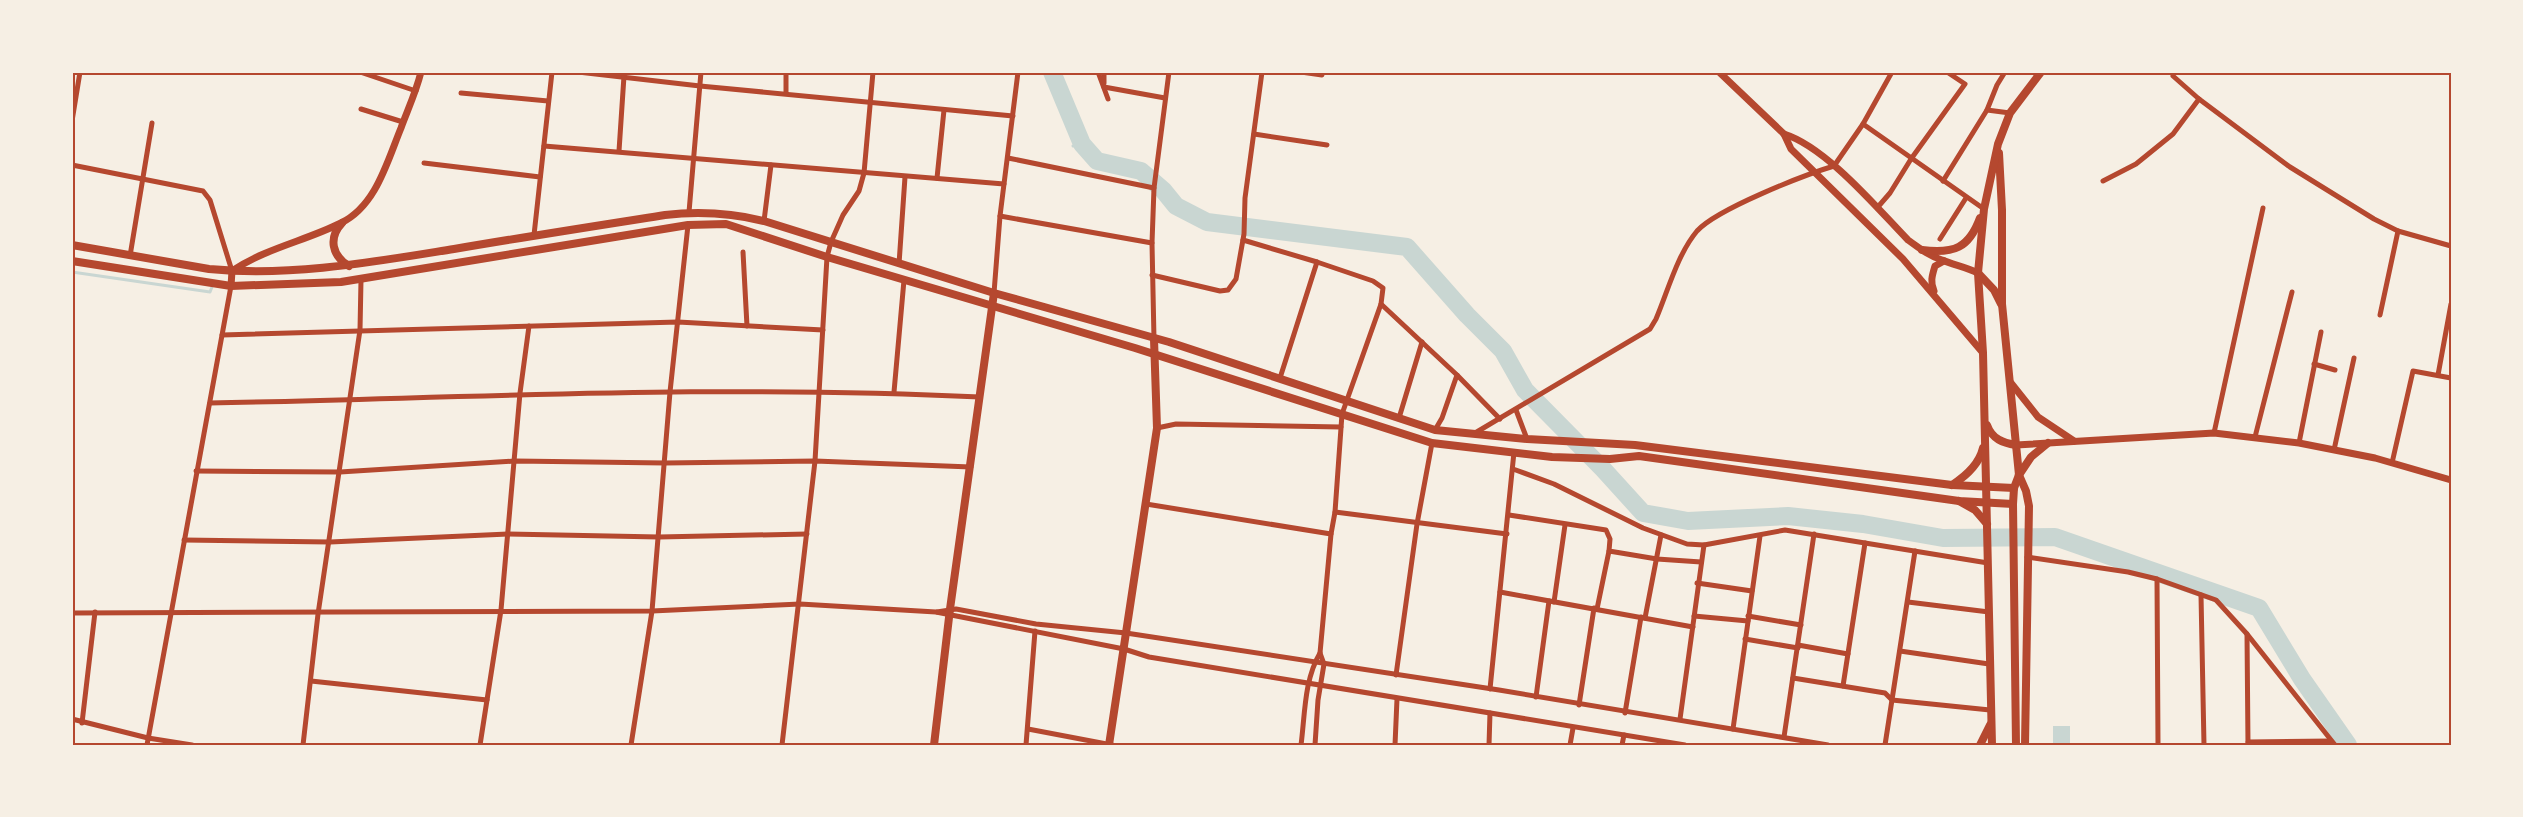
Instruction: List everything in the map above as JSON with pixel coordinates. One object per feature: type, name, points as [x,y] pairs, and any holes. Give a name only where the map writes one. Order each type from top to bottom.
[{"type":"main road","points":[[1992,745],[1985,419],[1978,273],[1984,209],[1998,144],[2010,113],[2041,72]]},
{"type":"main road","points":[[1998,144],[2002,210],[2001,304],[2019,475],[2027,496],[2025,745]]},
{"type":"main road","points":[[1922,250],[1936,252],[1950,250],[1969,241],[1984,209]]},
{"type":"main road","points":[[72,246],[232,271],[349,266],[689,212],[730,213],[765,221],[994,293],[1154,339],[1435,430],[1471,435],[1635,445],[1952,485],[2014,488]]},
{"type":"main road","points":[[342,223],[334,234],[333,247],[339,258],[349,266]]},
{"type":"main road","points":[[72,261],[231,286],[361,283],[688,225],[726,224],[827,257],[1155,355],[1432,443],[1552,457],[1610,459],[1638,456],[1959,501],[2013,504]]},
{"type":"main road","points":[[1978,273],[1994,290],[2001,304]]},
{"type":"main road","points":[[934,745],[994,293]]},
{"type":"main road","points":[[1110,745],[1157,428],[1154,339]]},
{"type":"main road","points":[[1985,419],[1988,430],[1995,438],[2005,444],[2016,445]]},
{"type":"main road","points":[[1952,485],[1975,466],[1982,453],[1985,438]]},
{"type":"main road","points":[[2016,745],[2014,488],[2019,475],[2031,457],[2048,443]]},
{"type":"main road","points":[[1959,501],[1975,510],[1988,526]]},
{"type":"main road","points":[[1980,745],[1991,722]]},
{"type":"street","points":[[72,121],[80,72]]},
{"type":"street","points":[[360,72],[416,91]]},
{"type":"street","points":[[232,271],[265,252],[342,223],[361,209],[373,193],[416,91],[421,72]]},
{"type":"street","points":[[534,235],[552,72]]},
{"type":"street","points":[[578,72],[1013,116]]},
{"type":"street","points":[[689,212],[701,72]]},
{"type":"street","points":[[786,72],[786,93]]},
{"type":"street","points":[[782,745],[815,461],[827,257],[843,215],[860,191],[864,173],[873,72]]},
{"type":"street","points":[[994,293],[1000,216],[1018,72]]},
{"type":"street","points":[[1098,72],[1108,99]]},
{"type":"street","points":[[1104,72],[1104,87]]},
{"type":"street","points":[[1154,339],[1152,243],[1154,188],[1169,72]]},
{"type":"street","points":[[1152,275],[1220,291],[1228,290],[1234,284],[1244,237],[1245,198],[1262,72]]},
{"type":"street","points":[[1301,72],[1322,75]]},
{"type":"street","points":[[1719,72],[1784,134],[1791,149],[1816,171],[1903,259],[1983,353]]},
{"type":"street","points":[[1471,435],[1650,329],[1684,252],[1698,231],[1719,214],[1816,171],[1834,166],[1863,124],[1893,72]]},
{"type":"street","points":[[1877,208],[1890,193],[1911,159],[1965,84],[1947,72]]},
{"type":"street","points":[[1943,181],[1987,110],[2005,72]]},
{"type":"street","points":[[619,151],[624,76]]},
{"type":"street","points":[[2173,76],[2199,99],[2290,167],[2374,219],[2398,231],[2451,246]]},
{"type":"street","points":[[1104,87],[1165,98]]},
{"type":"street","points":[[461,93],[548,101]]},
{"type":"street","points":[[2103,181],[2136,164],[2173,134],[2199,99]]},
{"type":"street","points":[[361,109],[403,122]]},
{"type":"street","points":[[937,178],[944,110]]},
{"type":"street","points":[[1987,110],[2010,113]]},
{"type":"street","points":[[130,256],[152,123]]},
{"type":"street","points":[[1863,124],[1984,209]]},
{"type":"street","points":[[1254,134],[1328,145]]},
{"type":"street","points":[[1784,134],[1800,139],[1834,166],[1908,240],[1944,261],[1964,266],[1978,273]]},
{"type":"street","points":[[544,146],[1004,184]]},
{"type":"street","points":[[1008,158],[1154,188]]},
{"type":"street","points":[[424,163],[540,177]]},
{"type":"street","points":[[72,165],[203,191],[210,200],[232,271],[231,295],[196,471],[147,745]]},
{"type":"street","points":[[765,221],[771,165]]},
{"type":"street","points":[[899,264],[905,177]]},
{"type":"street","points":[[1940,238],[1966,198]]},
{"type":"street","points":[[2214,433],[2264,208]]},
{"type":"street","points":[[1000,216],[1152,243]]},
{"type":"street","points":[[631,745],[652,611],[670,392],[688,225]]},
{"type":"street","points":[[2380,315],[2398,231]]},
{"type":"street","points":[[1244,237],[1373,281],[1383,288],[1381,304],[1342,414],[1335,512],[1320,653],[1309,684],[1301,745]]},
{"type":"street","points":[[743,252],[747,326]]},
{"type":"street","points":[[1938,299],[1931,284],[1935,266],[1944,261]]},
{"type":"street","points":[[1280,378],[1317,262]]},
{"type":"street","points":[[894,392],[904,280]]},
{"type":"street","points":[[303,745],[318,614],[360,330],[361,283]]},
{"type":"street","points":[[2255,437],[2292,292]]},
{"type":"street","points":[[1381,304],[1500,419]]},
{"type":"street","points":[[2438,375],[2451,304]]},
{"type":"street","points":[[222,335],[678,322],[823,330]]},
{"type":"street","points":[[480,745],[501,610],[519,393],[530,326]]},
{"type":"street","points":[[2299,443],[2320,332]]},
{"type":"street","points":[[1399,418],[1422,342]]},
{"type":"street","points":[[2334,450],[2355,358]]},
{"type":"street","points":[[2314,364],[2336,370]]},
{"type":"street","points":[[2392,463],[2413,371],[2451,378]]},
{"type":"street","points":[[1435,430],[1442,418],[1457,375]]},
{"type":"street","points":[[2011,383],[2038,417],[2074,441]]},
{"type":"street","points":[[210,403],[519,393],[894,392],[980,397]]},
{"type":"street","points":[[1516,410],[1527,439]]},
{"type":"street","points":[[1157,428],[1176,424],[1341,427]]},
{"type":"street","points":[[2016,445],[2214,433],[2299,443],[2392,463],[2451,480]]},
{"type":"street","points":[[1396,675],[1417,524],[1432,443]]},
{"type":"street","points":[[1490,689],[1508,534],[1514,452]]},
{"type":"street","points":[[196,471],[340,472],[515,461],[665,463],[815,461],[971,467]]},
{"type":"street","points":[[1513,469],[1554,484],[1661,535],[1687,544],[1704,545],[1785,530],[1988,563]]},
{"type":"street","points":[[1146,504],[1331,534]]},
{"type":"street","points":[[1335,512],[1508,534]]},
{"type":"street","points":[[1509,515],[1606,530],[1610,539],[1579,705]]},
{"type":"street","points":[[1536,697],[1565,525]]},
{"type":"street","points":[[184,540],[330,542],[508,534],[658,537],[807,534]]},
{"type":"street","points":[[1784,737],[1814,534]]},
{"type":"street","points":[[1625,713],[1661,535]]},
{"type":"street","points":[[1733,729],[1760,536]]},
{"type":"street","points":[[1843,686],[1865,543]]},
{"type":"street","points":[[1680,719],[1704,545]]},
{"type":"street","points":[[1609,551],[1657,559],[1701,562]]},
{"type":"street","points":[[1885,745],[1915,552]]},
{"type":"street","points":[[2028,554],[2157,579],[2216,600],[2247,634],[2333,743]]},
{"type":"street","points":[[2157,579],[2158,745]]},
{"type":"street","points":[[1697,583],[1752,591]]},
{"type":"street","points":[[1500,592],[1693,627]]},
{"type":"street","points":[[2201,595],[2204,745]]},
{"type":"street","points":[[1908,602],[1989,612]]},
{"type":"street","points":[[72,613],[318,614],[501,610],[652,611],[800,604],[950,613],[1126,633],[1490,689],[1625,713],[1680,719],[1828,745]]},
{"type":"street","points":[[81,723],[95,612]]},
{"type":"street","points":[[950,613],[1124,649],[1149,657],[1685,745]]},
{"type":"street","points":[[1694,616],[1801,625]]},
{"type":"street","points":[[1026,745],[1036,624]]},
{"type":"street","points":[[2247,634],[2248,743],[2333,743]]},
{"type":"street","points":[[1745,639],[1848,654]]},
{"type":"street","points":[[1900,651],[1989,664]]},
{"type":"street","points":[[1315,745],[1324,664],[1320,653]]},
{"type":"street","points":[[1793,678],[1885,693],[1892,700],[1990,710]]},
{"type":"street","points":[[311,681],[487,700]]},
{"type":"street","points":[[1395,745],[1397,699]]},
{"type":"street","points":[[1489,745],[1490,713]]},
{"type":"street","points":[[72,719],[148,738],[192,745]]},
{"type":"street","points":[[1569,745],[1573,728]]},
{"type":"street","points":[[1028,729],[1110,745]]},
{"type":"street","points":[[1622,745],[1624,735]]},
{"type":"shaded area","points":[[2053,726],[2070,726],[2070,745],[2053,745]]},
{"type":"waterway","points":[[1052,72],[1082,144],[1097,161],[1141,171],[1163,190],[1176,206],[1207,222],[1407,247],[1467,315],[1503,351],[1525,390],[1643,513],[1688,521],[1788,516],[1863,524],[1943,538],[2055,537],[2259,608],[2302,679],[2348,745]]},
{"type":"waterway","points":[[1073,146],[1082,144]]},
{"type":"waterway","points":[[72,272],[210,292],[212,287]]}]
